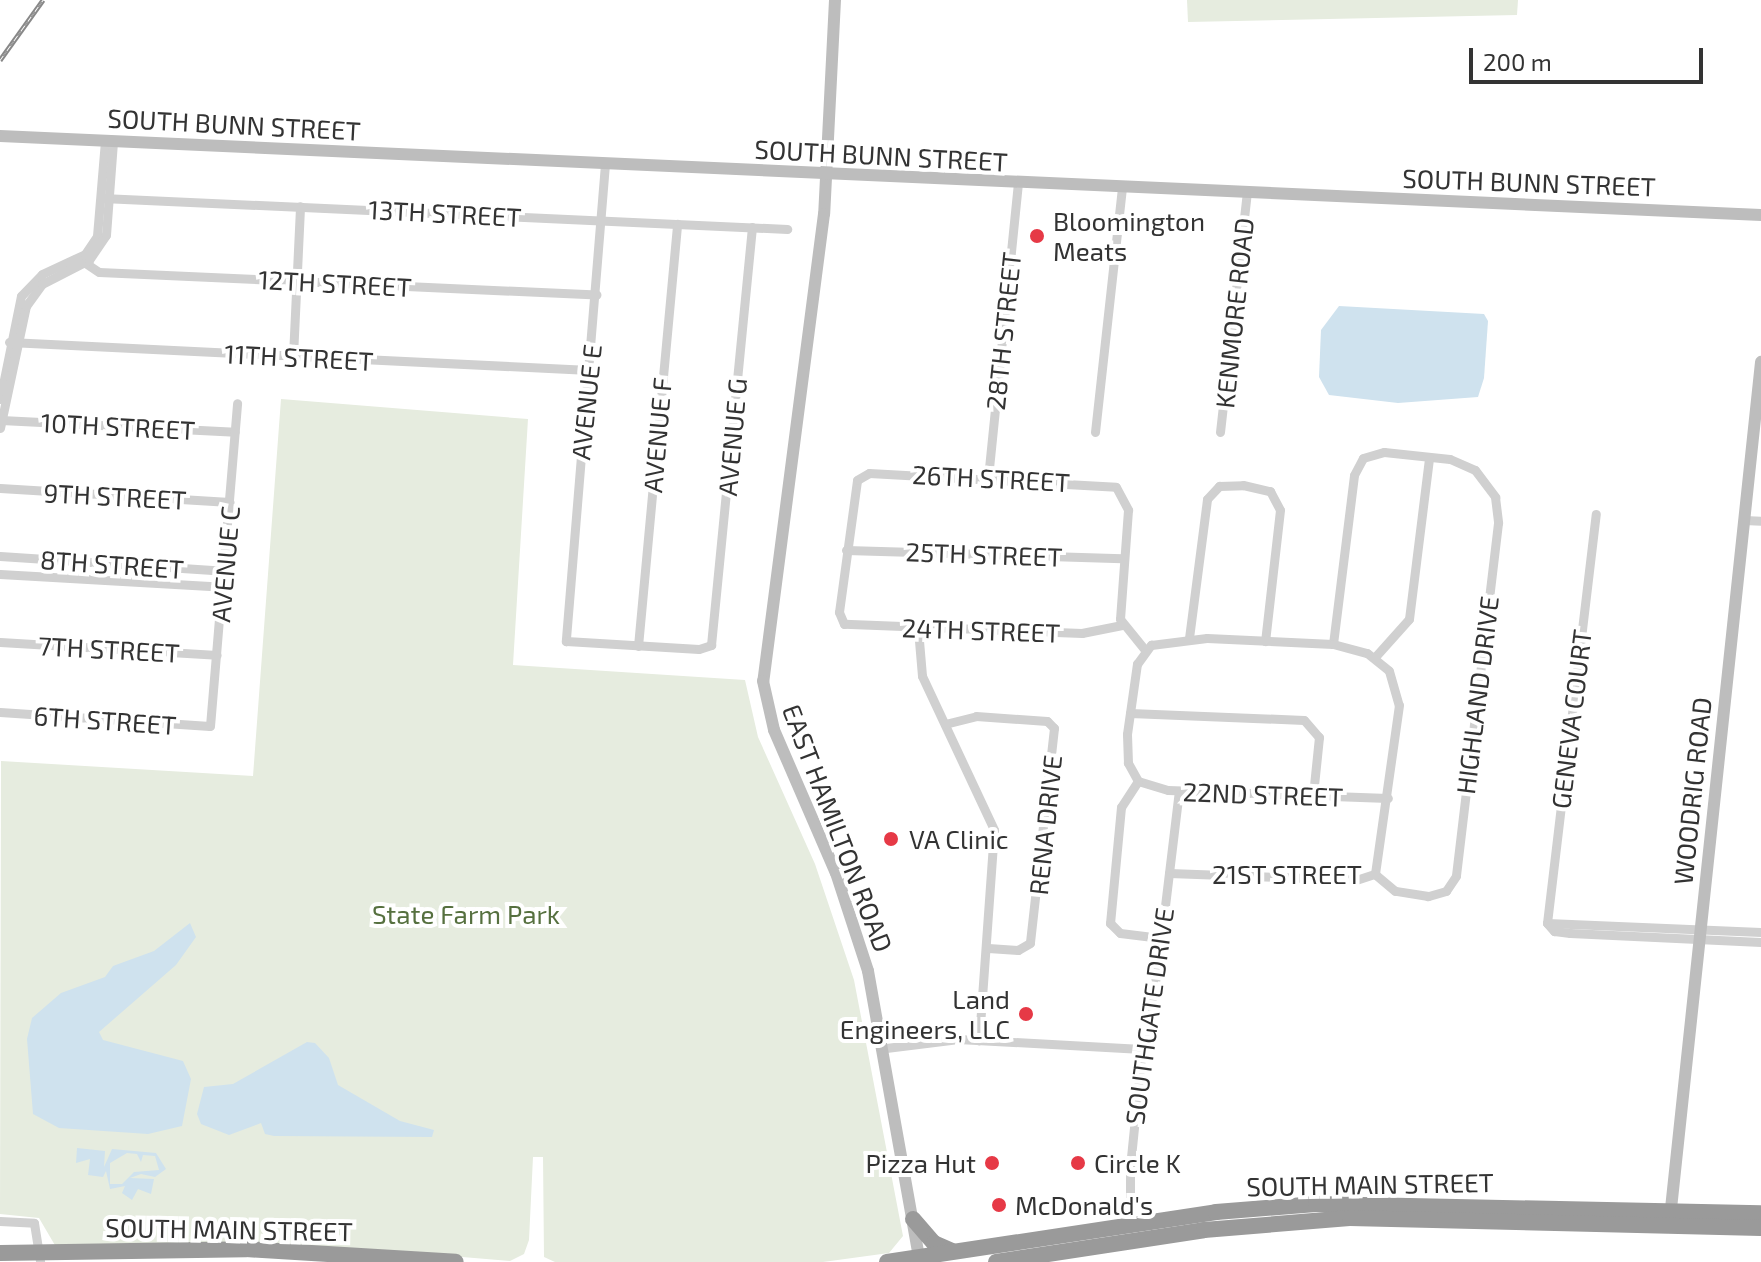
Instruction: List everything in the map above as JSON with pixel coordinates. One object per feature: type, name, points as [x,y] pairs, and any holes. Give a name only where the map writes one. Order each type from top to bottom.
[{"type":"highway","name":"SOUTH MAIN STREET","points":[[887,1262],[1131,1233],[1350,1218],[1670,1218],[1761,1213]]},
{"type":"highway","name":"SOUTH MAIN STREET","points":[[1670,1218],[1761,1228]]},
{"type":"highway","points":[[913,1219],[934,1243],[954,1252]]},
{"type":"highway","name":"SOUTH MAIN STREET","points":[[996,1262],[1131,1233]]},
{"type":"highway","name":"SOUTH MAIN STREET","points":[[0,1253],[40,1257],[275,1256],[456,1262]]},
{"type":"street","name":"EAST HAMILTON ROAD","points":[[835,0],[825,137],[828,175],[763,681],[774,730],[851,915],[886,1048],[920,1260]]},
{"type":"street","name":"SOUTH BUNN STREET","points":[[0,136],[1761,215]]},
{"type":"street","points":[[0,421],[17,306],[27,287],[81,261],[97,236],[106,198],[109,141]]},
{"type":"street","name":"AVENUE E","points":[[605,164],[604,220],[565,640],[638,646]]},
{"type":"street","name":"28TH STREET","points":[[988,478],[1018,183]]},
{"type":"street","points":[[1095,432],[1122,188]]},
{"type":"street","name":"KENMORE ROAD","points":[[1220,432],[1247,193]]},
{"type":"street","name":"13TH STREET","points":[[106,198],[787,229]]},
{"type":"street","points":[[293,356],[300,206]]},
{"type":"street","name":"AVENUE F","points":[[638,646],[677,224]]},
{"type":"street","name":"AVENUE G","points":[[638,646],[710,647],[752,227]]},
{"type":"street","name":"12TH STREET","points":[[81,261],[99,272],[596,295]]},
{"type":"street","points":[[0,399],[13,342]]},
{"type":"street","name":"11TH STREET","points":[[13,342],[589,370]]},
{"type":"street","name":"WOODRIG ROAD","points":[[1670,1218],[1761,362]]},
{"type":"street","name":"AVENUE C","points":[[210,726],[237,403]]},
{"type":"street","name":"10TH STREET","points":[[0,421],[235,432]]},
{"type":"street","points":[[1333,644],[1358,465],[1376,452],[1429,458],[1409,619],[1375,657]]},
{"type":"street","name":"HIGHLAND DRIVE","points":[[1429,458],[1469,466],[1495,497],[1498,523],[1458,860],[1446,891]]},
{"type":"street","name":"26TH STREET","points":[[846,550],[859,477],[869,473],[1100,483],[1121,490],[1128,510],[1122,558]]},
{"type":"street","points":[[1189,638],[1207,499],[1219,486],[1243,485],[1270,491],[1280,510],[1265,641]]},
{"type":"street","name":"9TH STREET","points":[[0,488],[230,502]]},
{"type":"street","name":"GENEVA COURT","points":[[1596,514],[1547,923],[1560,932],[1699,935]]},
{"type":"street","points":[[1744,520],[1761,521]]},
{"type":"street","name":"25TH STREET","points":[[846,550],[1122,558]]},
{"type":"street","name":"24TH STREET","points":[[846,550],[841,620],[851,626],[1082,633],[1122,625]]},
{"type":"street","name":"8TH STREET","points":[[0,556],[223,571]]},
{"type":"street","points":[[1122,558],[1122,625],[1145,650]]},
{"type":"street","name":"8TH STREET","points":[[0,574],[223,587]]},
{"type":"street","points":[[918,629],[918,664],[994,830],[984,932],[988,948],[979,1040]]},
{"type":"street","points":[[1161,938],[1120,933],[1110,923],[1121,807],[1138,781],[1126,758],[1137,664],[1145,650],[1166,640],[1189,638],[1333,644],[1375,657],[1392,676],[1399,705],[1375,874]]},
{"type":"street","name":"7TH STREET","points":[[0,642],[217,655]]},
{"type":"street","name":"6TH STREET","points":[[0,712],[210,726]]},
{"type":"street","points":[[1130,713],[1304,720],[1319,737],[1313,795]]},
{"type":"street","name":"RENA DRIVE","points":[[945,724],[976,716],[1047,721],[1054,728],[1030,943],[1018,950],[988,948]]},
{"type":"street","name":"22ND STREET","points":[[1138,781],[1179,791],[1388,798]]},
{"type":"street","name":"SOUTHGATE DRIVE","points":[[1131,1233],[1142,1049],[1161,938],[1179,791]]},
{"type":"street","name":"21ST STREET","points":[[1169,873],[1356,880],[1375,874],[1402,893],[1428,896],[1446,891]]},
{"type":"street","points":[[1699,935],[1761,932]]},
{"type":"street","points":[[1699,935],[1761,942]]},
{"type":"street","points":[[886,1048],[979,1040],[1142,1049]]},
{"type":"street","points":[[0,1221],[34,1223],[40,1257]]},
{"type":"green space","points":[[1187,0],[1518,0],[1517,15],[1188,22]]},
{"type":"green space","name":"State Farm Park","points":[[281,399],[528,419],[513,665],[745,680],[758,737],[815,864],[854,980],[903,1236],[889,1253],[823,1262],[555,1262],[544,1257],[543,1157],[533,1157],[529,1240],[524,1254],[510,1261],[355,1248],[56,1247],[39,1218],[0,1214],[1,761],[253,776]]},
{"type":"water","points":[[1339,306],[1484,314],[1488,321],[1484,378],[1478,397],[1398,403],[1329,395],[1319,377],[1321,330]]},
{"type":"water","points":[[190,923],[196,937],[176,965],[99,1032],[103,1040],[183,1061],[191,1079],[182,1126],[148,1134],[59,1128],[33,1114],[27,1039],[32,1018],[61,993],[105,977],[113,966],[154,951]]},
{"type":"water","points":[[307,1042],[315,1043],[329,1058],[338,1085],[400,1121],[434,1130],[432,1137],[274,1136],[265,1134],[261,1123],[229,1135],[201,1124],[197,1114],[204,1087],[233,1084]]},
{"type":"water","points":[[77,1148],[105,1151],[104,1167],[112,1149],[156,1153],[166,1169],[155,1177],[141,1174],[130,1178],[154,1179],[151,1194],[138,1189],[132,1200],[122,1193],[125,1186],[110,1189],[106,1171],[103,1177],[88,1175],[90,1159],[76,1163]],"holes":[[[127,1153],[137,1154],[141,1162],[143,1155],[155,1156],[159,1170],[134,1172],[122,1184],[110,1184],[110,1163]]]},
{"type":"railway","points":[[0,60],[43,0]]},
{"type":"place","name":"Bloomington Meats","points":[[1037,236]]},
{"type":"place","name":"VA Clinic","points":[[891,839]]},
{"type":"place","name":"Land Engineers, LLC","points":[[1026,1014]]},
{"type":"place","name":"Pizza Hut","points":[[992,1163]]},
{"type":"place","name":"Circle K","points":[[1078,1163]]},
{"type":"place","name":"McDonald's","points":[[999,1205]]}]
